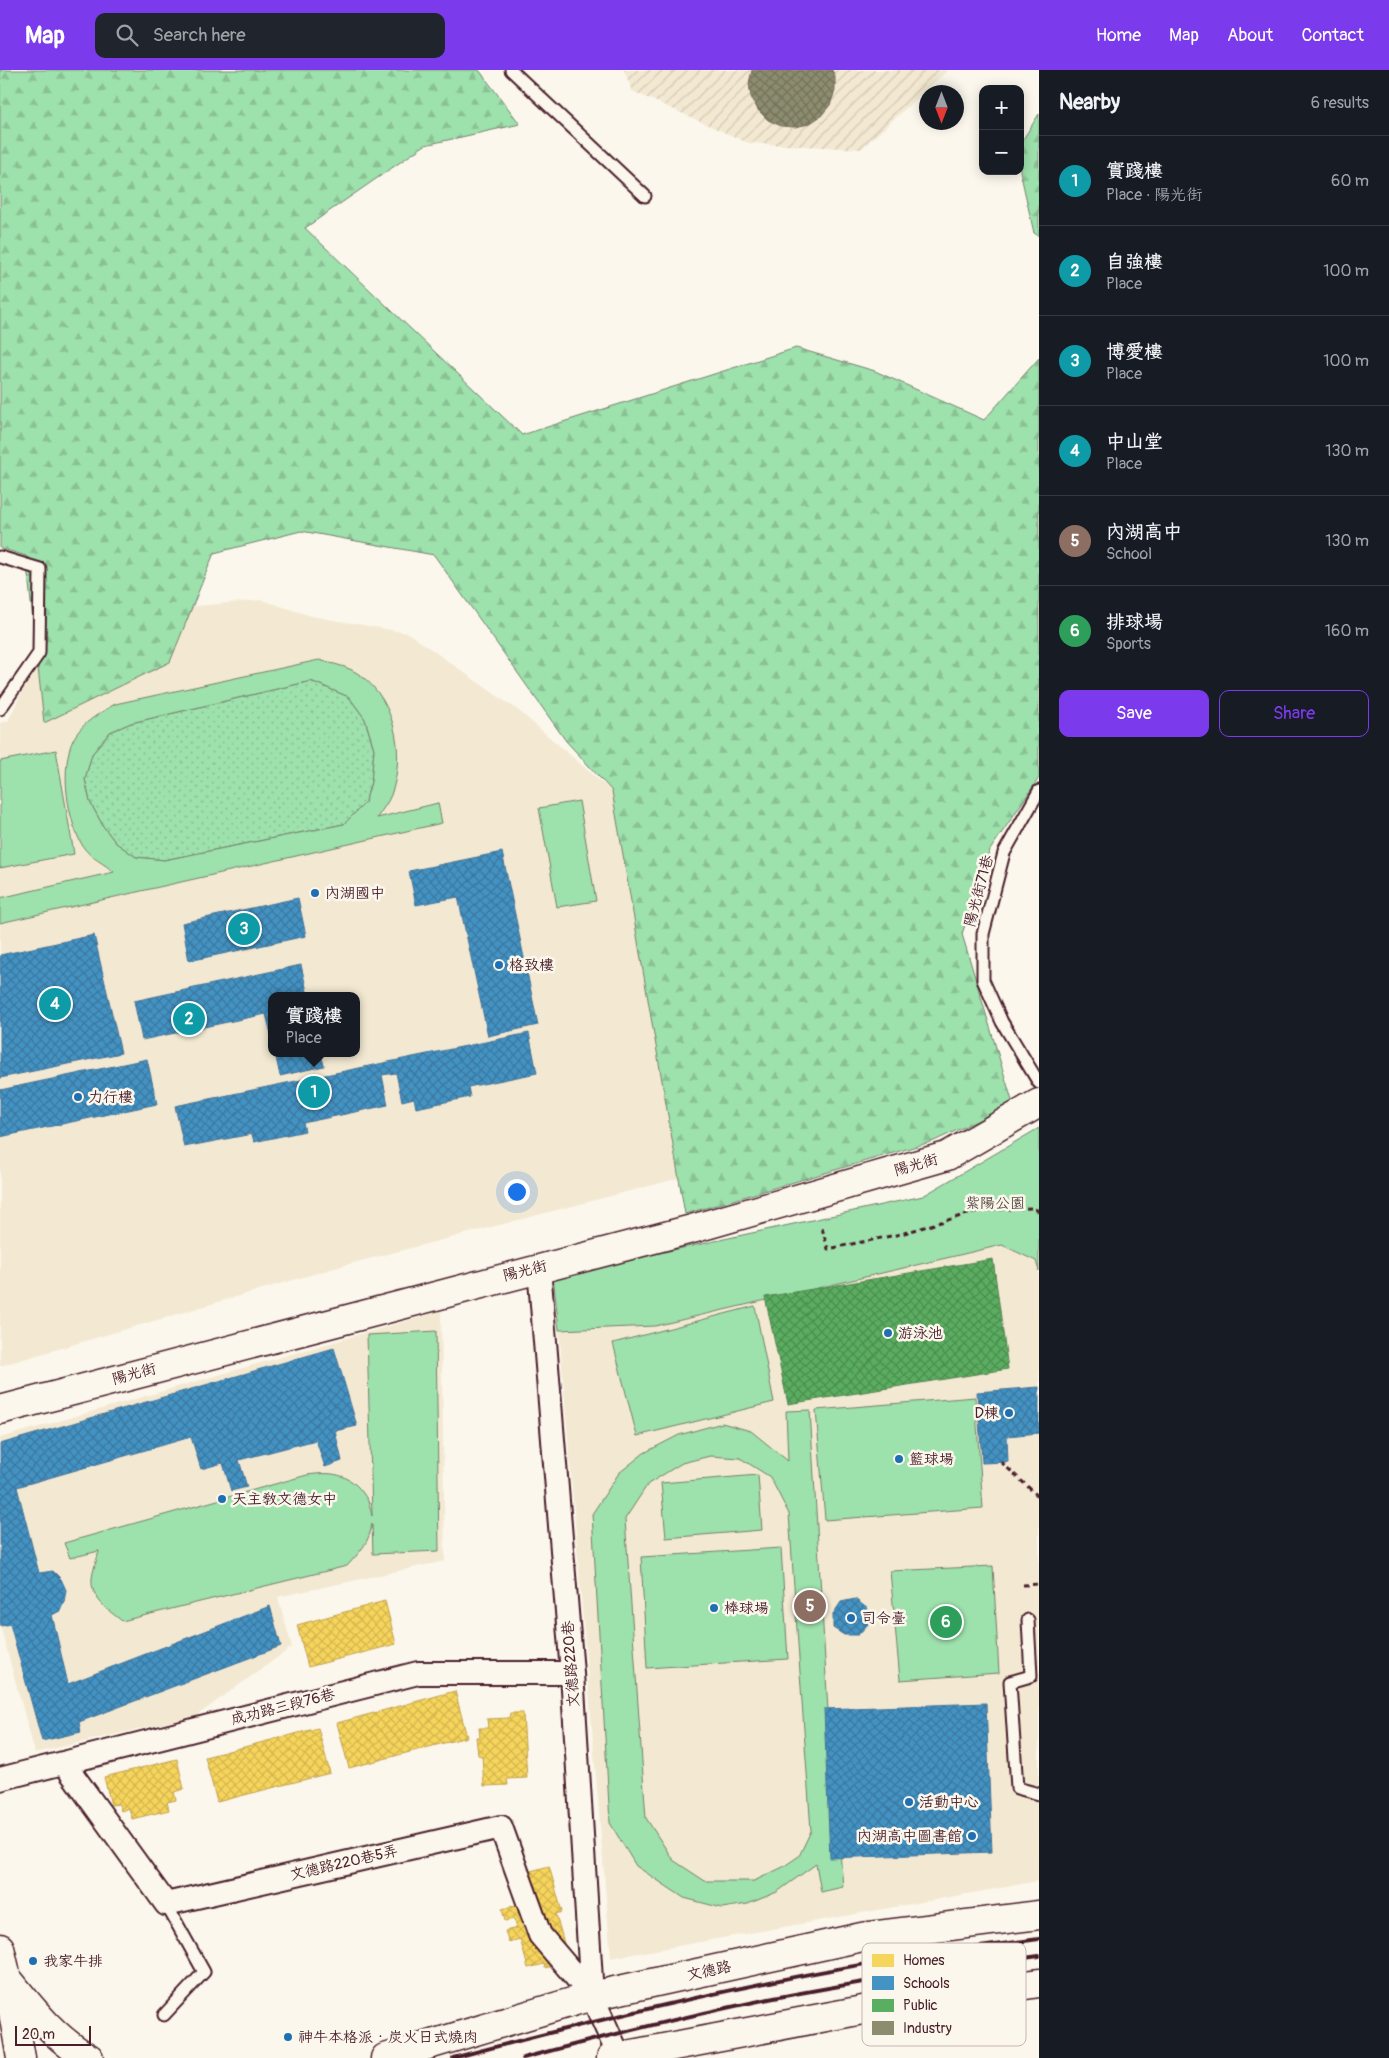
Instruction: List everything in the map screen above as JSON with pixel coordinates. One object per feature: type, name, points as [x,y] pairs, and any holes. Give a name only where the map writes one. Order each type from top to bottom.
[{"type":"main road","name":"陽光街","points":[[0,1410],[692,1229],[947,1156],[1039,1103]]},
{"type":"main road","name":"文德路","points":[[385,2058],[592,1996],[862,1937],[1039,1915]]},
{"type":"main road","points":[[0,1948],[21,2058]]},
{"type":"main road","points":[[7,1978],[35,2014],[74,2050],[89,2058]]},
{"type":"main road","points":[[1026,1985],[1039,1983]]},
{"type":"main road","points":[[617,2057],[862,2010]]},
{"type":"street","name":"文德路220巷","points":[[538,1268],[572,1673],[592,1996],[617,2057]]},
{"type":"street","name":"成功路三段76巷","points":[[0,1779],[418,1673],[572,1673]]},
{"type":"street","points":[[64,1763],[166,1904]]},
{"type":"street","name":"文德路220巷5弄","points":[[166,1904],[501,1827],[540,1935],[592,1996]]},
{"type":"lane","points":[[511,70],[645,196]]},
{"type":"lane","points":[[0,557],[40,569],[39,653],[0,709]]},
{"type":"lane","name":"陽光街71巷","points":[[1039,791],[1004,853],[983,934],[983,980],[1002,1022],[1039,1083]]},
{"type":"lane","points":[[1028,1620],[1031,1676],[1010,1682],[1016,1788],[1039,1794]]},
{"type":"lane","points":[[164,2015],[204,1972],[166,1904]]},
{"type":"path","points":[[822,1228],[828,1249],[901,1234],[981,1210],[1032,1208],[1039,1210]]},
{"type":"path","points":[[1001,1462],[1039,1497]]},
{"type":"path","points":[[1023,1585],[1039,1584]]},
{"type":"shaded area","points":[[624,70],[948,70],[931,85],[919,85],[919,96],[861,149],[748,143],[632,91]]},
{"type":"shaded area","name":"內湖國中","points":[[262,600],[311,616],[408,633],[519,711],[612,791],[680,1178],[338,1267],[0,1366],[0,723],[8,721],[63,604],[185,607]]},
{"type":"shaded area","points":[[1002,1245],[1036,1261],[1039,1271],[1039,1881],[611,1958],[559,1330],[655,1326]]},
{"type":"shaded area","name":"天主教文德女中","points":[[441,1311],[445,1561],[278,1597],[292,1647],[196,1716],[35,1753],[0,1625],[0,1438]]},
{"type":"green space","points":[[0,70],[479,70],[520,124],[425,145],[305,228],[522,435],[796,348],[875,371],[984,420],[1039,358],[1039,778],[990,850],[962,934],[1013,1104],[934,1141],[685,1214],[612,791],[566,741],[434,555],[301,531],[214,553],[170,662],[44,723],[26,556],[0,548]]},
{"type":"green space","points":[[1039,114],[1039,236],[1034,233],[1021,175],[1024,175],[1024,138]]},
{"type":"green space","points":[[319,660],[344,667],[366,680],[378,693],[387,708],[397,743],[398,761],[396,778],[390,798],[377,818],[438,803],[442,823],[0,923],[0,898],[114,872],[87,852],[78,837],[69,809],[66,778],[69,750],[74,738],[92,718],[115,704]],"holes":[[[311,681],[349,697],[365,719],[374,749],[371,782],[365,803],[344,824],[164,860],[136,857],[116,843],[103,826],[90,802],[85,779],[92,754],[110,732],[131,723]]]},
{"type":"green space","points":[[311,681],[349,697],[365,719],[374,749],[371,782],[365,803],[344,824],[164,860],[136,857],[116,843],[103,826],[90,802],[85,779],[92,754],[110,732],[131,723]]},
{"type":"green space","points":[[56,750],[74,854],[0,868],[0,761]]},
{"type":"green space","points":[[579,801],[596,901],[557,907],[539,808]]},
{"type":"green space","name":"紫陽公園","points":[[1039,1128],[1039,1271],[1036,1261],[1002,1245],[655,1326],[559,1330],[553,1276],[923,1196]]},
{"type":"green space","points":[[755,1306],[774,1402],[637,1436],[613,1343]]},
{"type":"green space","points":[[436,1331],[439,1551],[373,1554],[372,1523],[367,1541],[347,1566],[122,1621],[101,1603],[92,1585],[99,1551],[70,1558],[64,1543],[307,1475],[317,1474],[335,1474],[356,1485],[368,1501],[372,1516],[367,1335]]},
{"type":"green space","name":"籃球場","points":[[975,1397],[983,1508],[825,1520],[816,1410]]},
{"type":"green space","points":[[810,1410],[828,1710],[843,1887],[821,1892],[816,1864],[777,1892],[748,1904],[722,1908],[684,1898],[636,1866],[610,1823],[592,1514],[619,1473],[644,1453],[679,1435],[722,1423],[751,1431],[788,1461],[786,1411]],"holes":[[[710,1456],[740,1458],[770,1477],[789,1514],[811,1831],[799,1856],[783,1867],[754,1881],[705,1881],[673,1860],[646,1818],[625,1519],[648,1484],[682,1463]]]},
{"type":"green space","points":[[758,1475],[762,1530],[666,1538],[661,1483]]},
{"type":"green space","name":"棒球場","points":[[781,1548],[788,1659],[647,1668],[641,1557]]},
{"type":"green space","points":[[993,1566],[999,1673],[900,1680],[890,1571]]},
{"type":"building: Homes","points":[[385,1601],[396,1644],[308,1667],[297,1625]]},
{"type":"building: Homes","points":[[455,1691],[467,1737],[349,1768],[337,1723]]},
{"type":"building: Homes","points":[[510,1713],[523,1713],[527,1778],[507,1779],[508,1785],[484,1786],[482,1756],[478,1755],[476,1737],[480,1737],[479,1728],[488,1728],[487,1719],[509,1718]]},
{"type":"building: Homes","points":[[318,1728],[330,1773],[217,1802],[205,1757]]},
{"type":"building: Homes","points":[[177,1759],[184,1789],[174,1792],[176,1800],[167,1802],[169,1810],[132,1819],[129,1808],[121,1811],[119,1804],[111,1805],[104,1777]]},
{"type":"building: Homes","points":[[549,1866],[562,1912],[556,1914],[565,1947],[562,1948],[564,1963],[545,1968],[544,1964],[528,1968],[520,1939],[509,1942],[505,1931],[517,1928],[514,1919],[505,1921],[502,1909],[517,1905],[509,1877]]},
{"type":"building: Schools","name":"格致樓","points":[[502,852],[538,1025],[488,1036],[458,897],[416,905],[409,871]]},
{"type":"building: Schools","points":[[298,898],[306,936],[189,961],[182,923]]},
{"type":"building: Schools","points":[[94,935],[121,1053],[0,1078],[0,955]]},
{"type":"building: Schools","points":[[301,965],[307,992],[268,992],[268,1022],[266,1014],[142,1040],[134,1001]]},
{"type":"building: Schools","points":[[529,1033],[537,1073],[468,1087],[470,1097],[416,1108],[414,1098],[402,1101],[396,1073],[382,1075],[388,1105],[303,1123],[305,1131],[254,1142],[252,1134],[184,1147],[175,1106]]},
{"type":"building: Schools","points":[[276,1057],[322,1057],[324,1066],[280,1076]]},
{"type":"building: Schools","name":"力行樓","points":[[147,1059],[157,1104],[0,1137],[0,1090]]},
{"type":"building: Schools","points":[[334,1348],[357,1426],[335,1431],[342,1461],[325,1467],[316,1440],[239,1460],[247,1487],[231,1491],[223,1463],[201,1469],[191,1437],[17,1487],[39,1573],[53,1571],[61,1579],[66,1590],[60,1611],[52,1615],[68,1684],[270,1606],[281,1646],[79,1722],[81,1732],[42,1741],[10,1624],[1,1626],[0,1622],[0,1444]]},
{"type":"building: Schools","name":"D棟","points":[[1039,1387],[1039,1433],[1007,1436],[1008,1462],[982,1463],[977,1392]]},
{"type":"building: Schools","name":"司令臺","points":[[855,1599],[868,1609],[869,1623],[858,1635],[844,1635],[833,1628],[833,1614],[841,1602]]},
{"type":"building: Schools","name":"活動中心","points":[[986,1703],[992,1852],[830,1858],[824,1709]]},
{"type":"building: Public","name":"游泳池","points":[[993,1259],[1008,1369],[788,1404],[765,1297]]},
{"type":"building: Industry","points":[[752,70],[832,70],[835,77],[835,91],[830,105],[821,116],[809,124],[795,127],[781,126],[768,120],[758,110],[751,97],[749,83]]},
{"type":"railway","points":[[1011,1943],[1039,1939]]},
{"type":"railway","points":[[1026,1958],[1039,1956]]},
{"type":"railway","points":[[453,2058],[650,2008],[803,1975],[862,1965]]},
{"type":"railway","points":[[523,2058],[711,2011],[862,1982]]},
{"type":"place","name":"內湖國中","points":[[315,893]]},
{"type":"place","name":"博愛樓","points":[[244,929]]},
{"type":"place","name":"格致樓","points":[[499,965]]},
{"type":"place","name":"中山堂","points":[[55,1004]]},
{"type":"place","name":"自強樓","points":[[189,1019]]},
{"type":"place","name":"實踐樓","points":[[314,1092]]},
{"type":"place","name":"力行樓","points":[[78,1097]]},
{"type":"place","name":"游泳池","points":[[888,1333]]},
{"type":"place","name":"D棟","points":[[1009,1413]]},
{"type":"place","name":"籃球場","points":[[899,1459]]},
{"type":"place","name":"天主教文德女中","points":[[222,1499]]},
{"type":"place","name":"內湖高中","points":[[810,1606]]},
{"type":"place","name":"棒球場","points":[[714,1608]]},
{"type":"place","name":"司令臺","points":[[851,1618]]},
{"type":"place","name":"排球場","points":[[946,1622]]},
{"type":"place","name":"活動中心","points":[[909,1802]]},
{"type":"place","name":"內湖高中圖書館","points":[[972,1836]]},
{"type":"place","name":"我家牛排","points":[[33,1961]]},
{"type":"place","name":"神牛本格派‧炭火日式燒肉","points":[[288,2037]]}]
